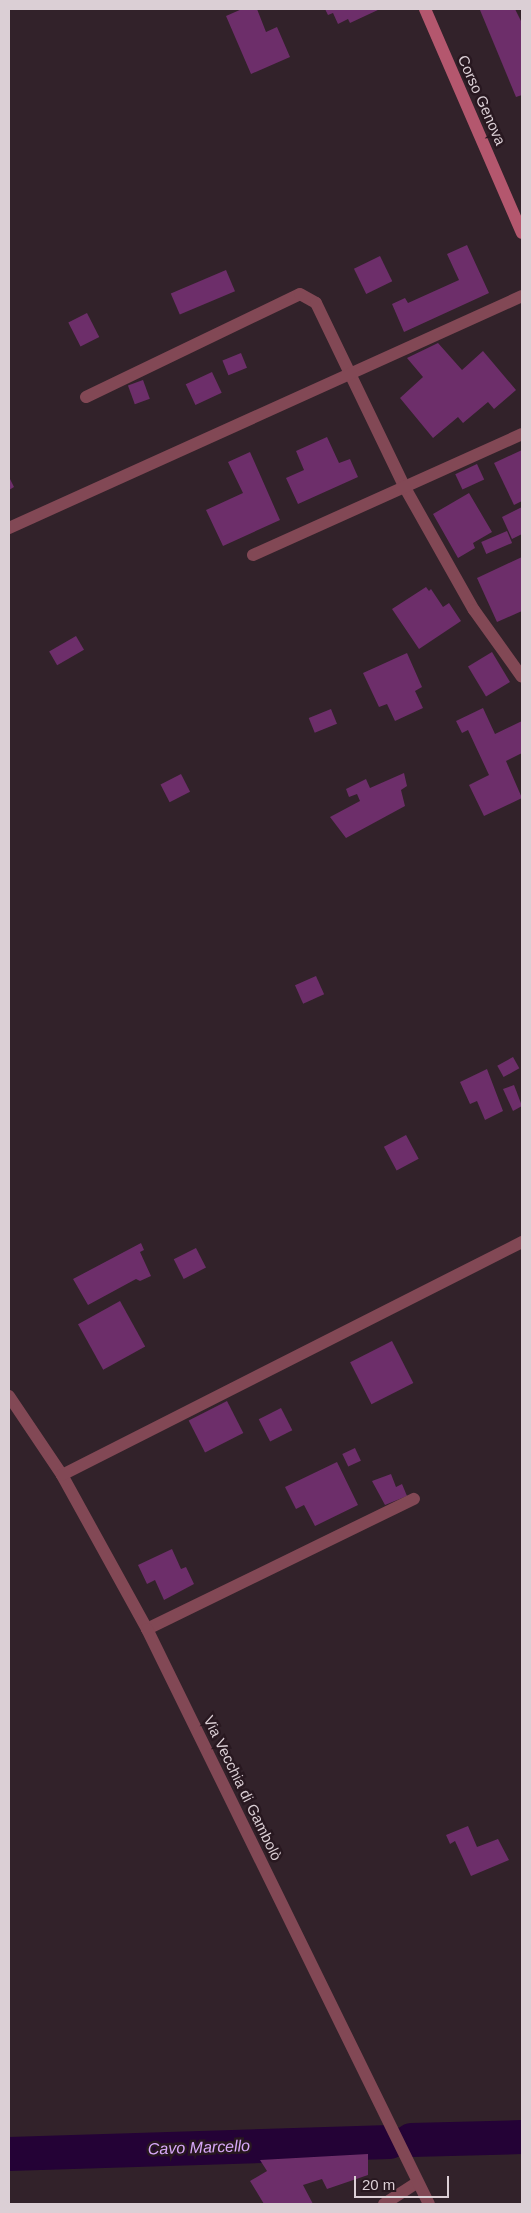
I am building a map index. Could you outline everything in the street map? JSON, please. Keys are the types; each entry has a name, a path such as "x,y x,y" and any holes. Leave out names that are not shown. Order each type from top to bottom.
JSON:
{"main road":[{"name":"Corso Genova","path":"425,9 522,232"}],"street":[{"path":"86,398 300,294 316,303 352,373 404,486 474,610 522,677"},
{"path":"9,528 522,296"},
{"path":"253,555 522,434"},
{"path":"62,1475 522,1242"},
{"name":"Via Vecchia di Gambolò","path":"9,1396 62,1475 147,1630 429,2204"},
{"path":"147,1630 414,1499"},
{"path":"384,2204 418,2182"}],"building":[{"path":"242,9 257,9 266,32 277,27 290,57 251,74 226,16"},
{"path":"325,9 380,9 350,23 348,19 338,24 333,13 328,15"},
{"path":"515,9 522,23 522,95 516,97 480,10"},
{"path":"467,245 489,293 404,332 392,304 405,298 408,303 459,280 447,254"},
{"path":"380,256 392,281 366,294 354,269"},
{"path":"226,270 235,291 180,315 171,293"},
{"path":"87,313 99,337 81,347 68,323"},
{"path":"438,343 462,370 483,351 516,390 494,409 488,402 463,423 458,417 433,438 400,398 423,377 407,358"},
{"path":"241,353 247,368 228,375 222,360"},
{"path":"212,372 222,393 195,405 186,384"},
{"path":"143,380 150,399 135,404 128,385"},
{"path":"327,437 339,463 350,459 358,477 298,504 286,478 304,470 296,451"},
{"path":"522,450 522,501 514,505 494,463"},
{"path":"250,452 280,520 223,546 206,510 243,493 228,462"},
{"path":"477,464 484,479 462,490 455,474"},
{"path":"9,477 14,487 9,490"},
{"path":"469,493 492,532 473,543 475,548 458,558 433,514"},
{"path":"522,507 522,534 512,539 502,517"},
{"path":"507,531 512,543 486,554 481,542"},
{"path":"522,557 522,611 497,622 477,578"},
{"path":"426,587 429,591 431,589 443,607 449,603 461,621 419,649 392,609"},
{"path":"76,636 84,650 57,665 49,652"},
{"path":"492,652 510,682 486,696 468,666"},
{"path":"407,653 422,687 415,691 423,708 395,721 387,704 379,707 363,673"},
{"path":"483,708 495,734 522,721 522,753 506,761 522,798 484,816 469,785 489,775 468,730 462,733 456,721"},
{"path":"331,709 337,724 315,733 309,718"},
{"path":"404,773 407,786 401,790 405,806 346,838 330,817 360,801 357,794 349,797 346,789 366,779 370,788"},
{"path":"181,774 190,792 170,802 161,784"},
{"path":"316,976 324,994 303,1004 295,985"},
{"path":"513,1057 519,1068 504,1077 497,1066"},
{"path":"487,1069 503,1111 485,1120 477,1101 470,1104 460,1082"},
{"path":"514,1085 522,1106 513,1111 503,1089"},
{"path":"406,1135 419,1159 397,1171 384,1147"},
{"path":"141,1243 144,1250 140,1252 151,1276 140,1281 136,1279 88,1305 73,1279"},
{"path":"196,1248 206,1268 184,1279 174,1259"},
{"path":"120,1301 145,1346 103,1370 78,1324"},
{"path":"392,1341 413,1383 371,1404 350,1362"},
{"path":"227,1401 243,1433 205,1453 189,1421"},
{"path":"281,1408 292,1430 270,1442 259,1419"},
{"path":"355,1448 361,1461 348,1467 342,1454"},
{"path":"337,1462 358,1505 315,1526 304,1505 296,1509 285,1487"},
{"path":"391,1474 396,1487 402,1484 407,1496 385,1505 372,1481"},
{"path":"172,1549 181,1569 186,1567 194,1584 164,1600 155,1580 147,1584 138,1565"},
{"path":"468,1826 477,1847 498,1839 509,1860 471,1876 455,1841 450,1844 446,1835"},
{"path":"368,2154 368,2175 327,2189 322,2179 303,2185 313,2204 264,2204 250,2181 267,2171 260,2160"}],"waterway":[{"name":"Cavo Marcello","path":"411,2140 522,2137"},
{"name":"Cavo Marcello","path":"9,2154 390,2142"}]}
